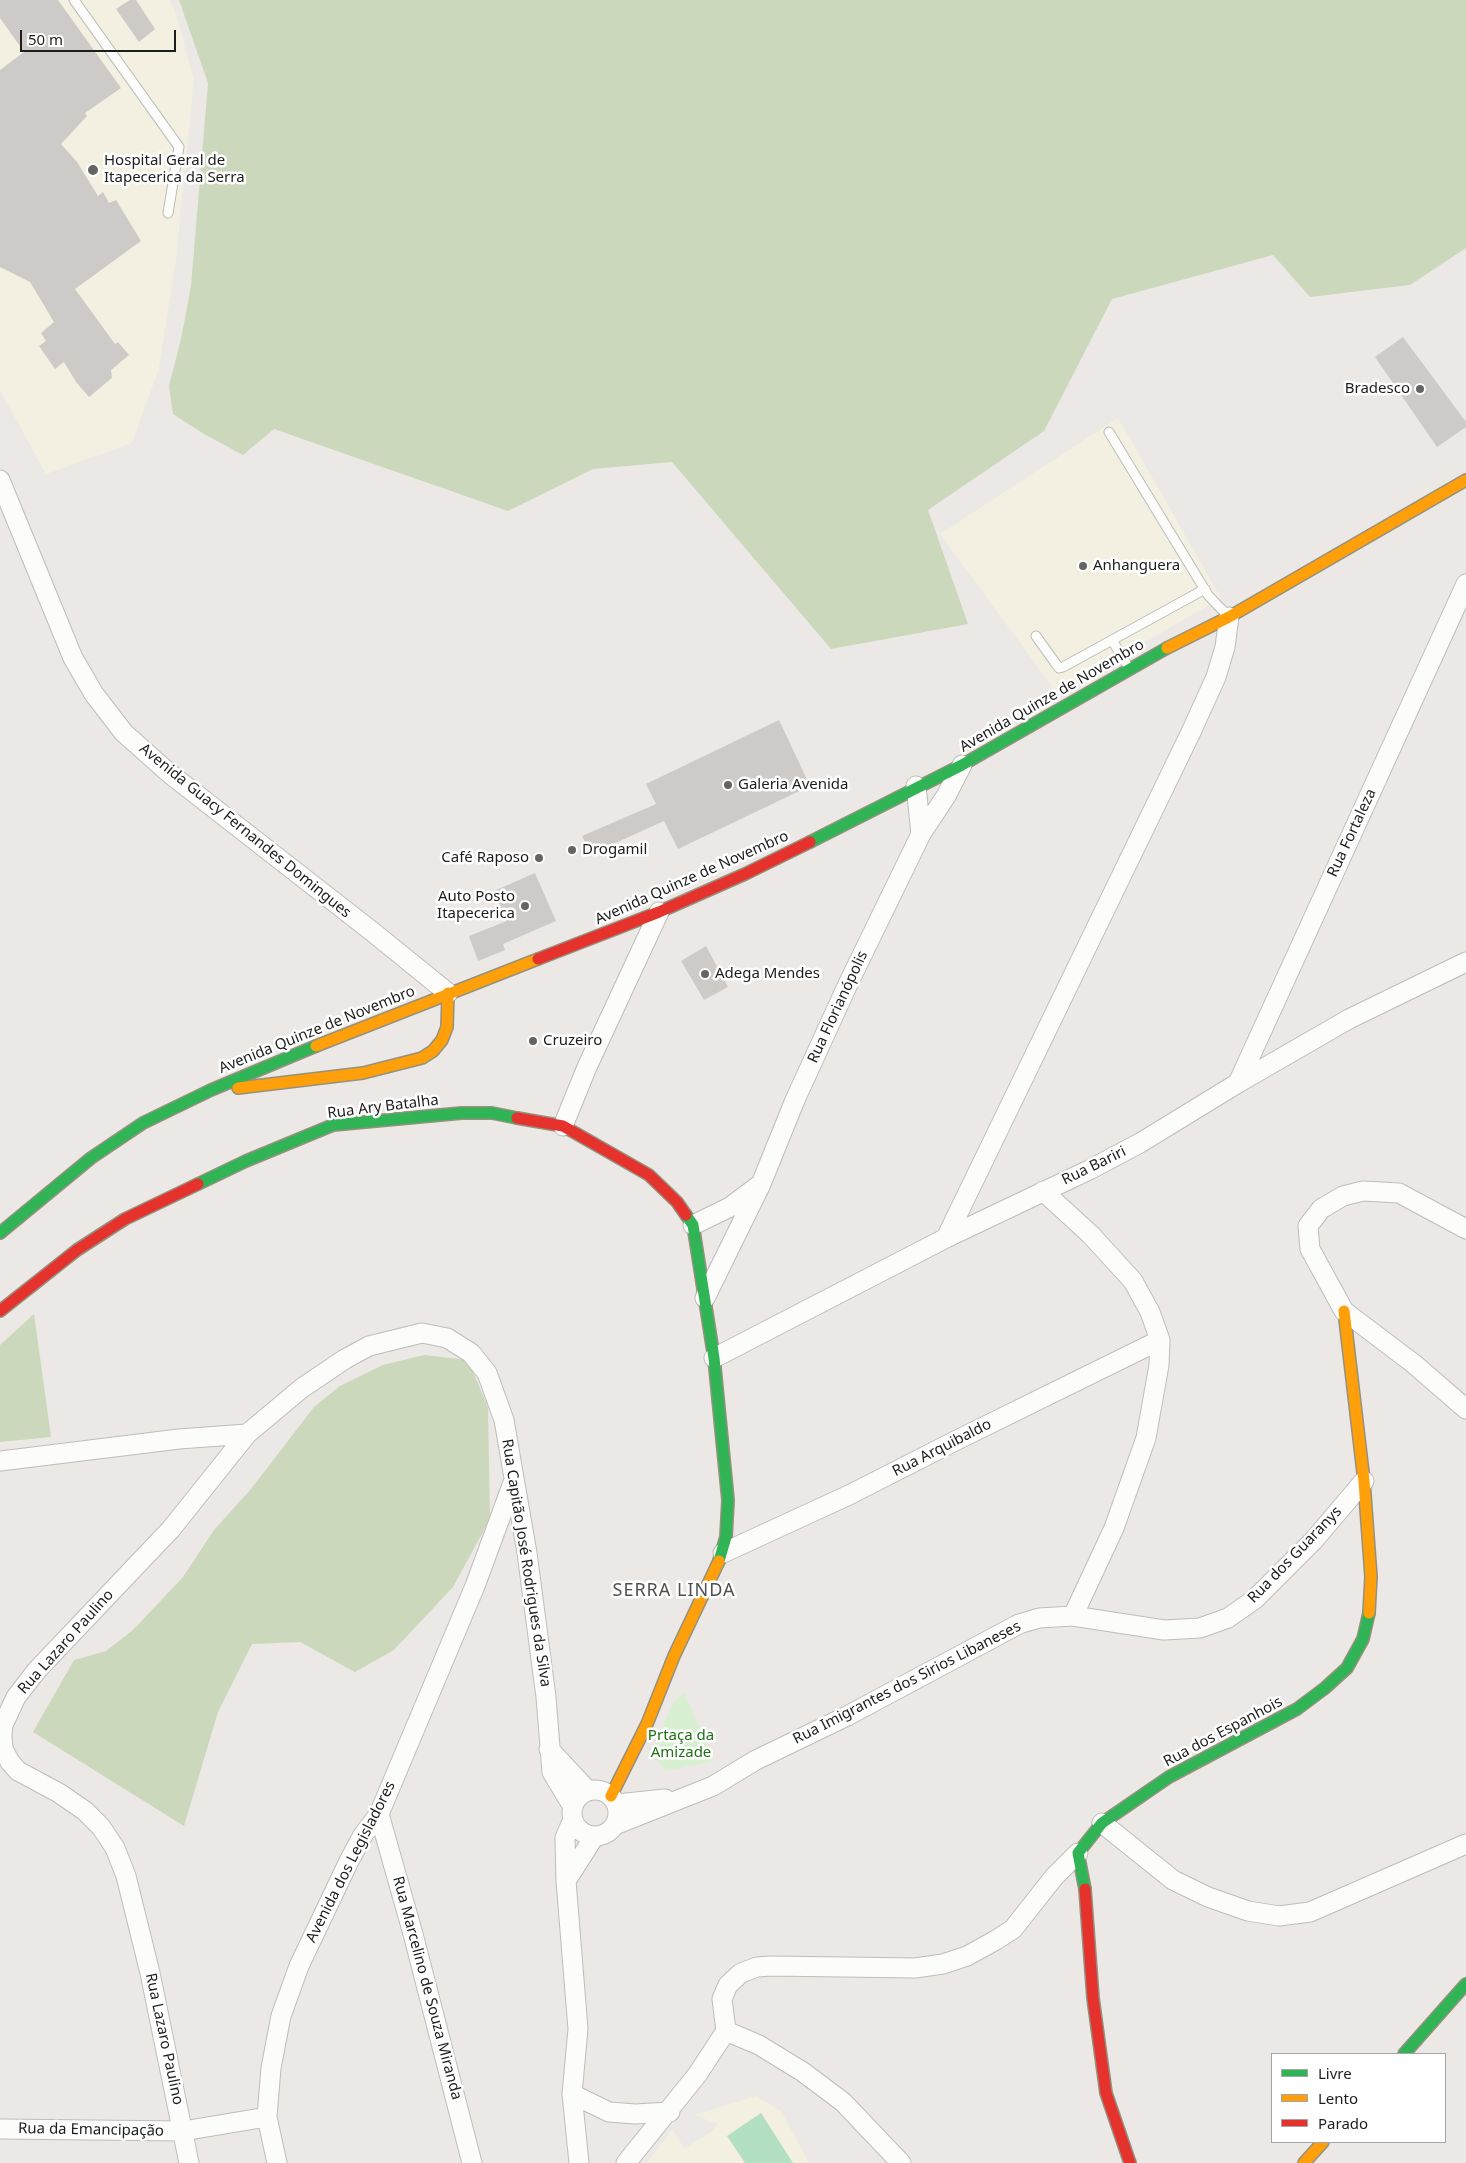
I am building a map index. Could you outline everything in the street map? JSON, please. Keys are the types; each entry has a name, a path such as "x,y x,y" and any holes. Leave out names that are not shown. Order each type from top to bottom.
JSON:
{"street":[{"name":"Avenida Guacy Fernandes Domingues","path":"0,480 73,658 94,694 124,733 169,773 448,993"},
{"name":"Avenida Quinze de Novembro","path":"0,1233 91,1158 135,1128 211,1090 448,993 659,912 746,874 916,786 962,765 1130,670 1229,617 1466,480"},
{"name":"Rua Fortaleza","path":"1238,1083 1466,584"},
{"path":"946,1238 1191,732 1216,677 1225,647 1229,617"},
{"name":"Rua Florianópolis","path":"705,1298 762,1184 795,1100 848,984 921,834 946,796 962,765"},
{"path":"916,786 921,834"},
{"path":"563,1126 587,1067 659,912"},
{"name":"Rua Bariri","path":"714,1358 946,1238 1089,1170 1140,1143 1238,1083 1349,1019 1466,962"},
{"path":"211,1090 363,1073 422,1058 442,1040 448,1020 448,993"},
{"name":"Rua Ary Batalha","path":"0,1311 77,1250 125,1219 246,1161 333,1125 462,1113 492,1113 563,1126 649,1175 678,1202 693,1225"},
{"path":"603,1795 642,1735 674,1656 722,1553 726,1537 728,1500 714,1358 693,1225 730,1206 762,1184"},
{"path":"1043,1191 1091,1235 1133,1282 1150,1312 1160,1340 1159,1365 1146,1438 1114,1528 1073,1616"},
{"path":"1466,1229 1399,1193 1363,1191 1343,1196 1321,1209 1308,1226 1310,1249 1344,1312 1414,1364 1466,1409"},
{"name":"Rua dos Espanhois","path":"1078,1853 1102,1823 1169,1777 1297,1709 1325,1688 1347,1668 1363,1639 1370,1610 1371,1577 1364,1481 1344,1312"},
{"name":"Rua Capitão José Rodrigues da Silva","path":"247,1434 302,1388 345,1359 369,1346 422,1333 447,1338 471,1353 488,1373 504,1420 527,1553 546,1697 552,1772 573,1813"},
{"name":"Rua Arquibaldo","path":"722,1553 850,1495 1160,1340"},
{"path":"0,1461 179,1439 247,1434"},
{"name":"Rua Lazaro Paulino","path":"189,2163 137,1917 116,1848 102,1827 85,1811 58,1793 18,1771 10,1762 3,1749 2,1735 3,1725 16,1697 37,1670 171,1529 247,1434"},
{"name":"Avenida dos Legisladores","path":"277,2163 267,2117 271,2068 281,2016 299,1966 349,1861 363,1835 379,1814 475,1586 514,1477"},
{"name":"Rua dos Guaranys","path":"1073,1616 1164,1630 1200,1628 1228,1618 1255,1599 1314,1540 1364,1481"},
{"name":"Rua Imigrantes dos Sirios Libaneses","path":"616,1825 713,1786 756,1760 847,1716 1019,1624 1039,1618 1073,1616"},
{"path":"549,1749 603,1795 619,1815 616,1825 606,1834 594,1837 581,1831 573,1813"},
{"path":"579,2163 572,2094 578,2029 566,1881 565,1838 578,1796 603,1795"},
{"name":"Rua Imigrantes dos Sirios Libaneses","path":"603,1795 689,1796"},
{"name":"Rua Marcelino de Souza Miranda","path":"379,1814 414,1934 472,2163"},
{"path":"1102,1823 1173,1880 1208,1897 1248,1911 1279,1916 1310,1912 1466,1844"},
{"path":"566,1881 594,1837"},
{"path":"626,2163 698,2076 726,2031 722,1999 728,1985 741,1973 757,1967 771,1966 915,1968 942,1964 967,1956 1013,1929 1054,1877 1078,1853"},
{"path":"1078,1853 1085,1891 1092,1989 1106,2093 1130,2163"},
{"path":"1405,2053 1466,1984"},
{"path":"726,2031 759,2045 803,2072 843,2102 901,2163"},
{"path":"572,2094 609,2112 635,2114 670,2112"},
{"path":"183,2130 267,2117"},
{"name":"Rua da Emancipação","path":"0,2129 183,2130"},
{"path":"1304,2163 1322,2143"}],"lane":[{"path":"74,0 178,147 168,213"},
{"path":"1109,432 1205,589 1229,617"},
{"path":"1036,636 1059,668 1064,667 1205,589"},
{"path":"1112,640 1130,670"}],"shaded area":[{"name":"Hospital Geral de Itapecerica da Serra","path":"0,0 169,0 175,10 194,81 176,259 159,368 132,443 46,474 0,390"},
{"name":"Anhanguera","path":"1118,418 1221,598 1057,693 940,534"},
{"path":"756,2096 781,2111 809,2163 647,2163 672,2130 685,2149 712,2131 718,2124 694,2115"}],"green space":[{"path":"179,0 1466,0 1466,248 1410,285 1310,297 1273,255 1112,299 1044,431 928,510 968,624 831,649 672,462 593,469 508,511 274,429 243,455 204,434 173,414 169,386 181,339 191,286 208,83"},
{"path":"34,1314 51,1437 0,1442 0,1345"},
{"path":"424,1355 468,1360 488,1407 490,1519 453,1587 394,1650 355,1672 300,1642 252,1644 218,1712 184,1826 33,1732 74,1660 106,1651 133,1630 183,1577 214,1530 251,1489 314,1407 340,1386 383,1365"},
{"name":"Prtaça da Amizade","path":"684,1692 714,1761 666,1771 655,1759 656,1746 671,1706"},
{"path":"761,2113 793,2163 745,2163 727,2136"}],"building":[{"path":"0,0 58,0 121,88 85,113 87,116 61,144 77,162 98,196 103,192 109,203 116,200 141,241 75,289 115,344 118,342 129,355 111,370 112,378 89,397 76,382 64,362 55,369 39,346 46,341 41,333 54,322 30,282 0,267 0,70 24,52 0,18"},
{"path":"130,0 136,0 155,29 139,42 116,9"},
{"name":"Bradesco","path":"1403,337 1466,422 1466,427 1437,447 1375,357"},
{"name":"Galeria Avenida","path":"779,720 810,786 678,849 664,821 591,854 582,836 656,804 646,784"},
{"name":"Auto Posto Itapecerica","path":"535,873 556,921 503,944 505,950 478,961 469,936 507,921 494,891"},
{"name":"Adega Mendes","path":"706,946 728,987 704,1000 681,961"}],"traffic: fast":[{"path":"810,842 962,765 1167,648"},
{"path":"0,1233 91,1158 143,1123 211,1090 316,1046"},
{"path":"198,1184 246,1161 333,1125 462,1113 492,1113 517,1118"},
{"path":"686,1215 693,1225 714,1358 728,1500 726,1537 719,1561"},
{"path":"1085,1889 1078,1853 1102,1823 1169,1777 1297,1709 1325,1688 1347,1668 1363,1639 1369,1613"},
{"path":"1405,2053 1466,1984"}],"traffic: slow":[{"path":"1167,648 1229,617 1466,480"},
{"path":"316,1046 538,959"},
{"path":"238,1088 363,1073 422,1058 433,1051 442,1040 447,1027 448,993"},
{"path":"1344,1311 1364,1481 1371,1577 1369,1613"},
{"path":"611,1796 647,1724 674,1656 719,1561"},
{"path":"1304,2163 1322,2143"}],"traffic: jam":[{"path":"538,959 659,912 745,874 810,842"},
{"path":"517,1118 563,1126 649,1175 677,1202 686,1215"},
{"path":"0,1311 77,1250 125,1219 198,1184"},
{"path":"1085,1889 1093,1998 1106,2093 1130,2163"}],"place":[{"name":"Hospital Geral de Itapecerica da Serra","path":"93,170"},
{"name":"Bradesco","path":"1420,389"},
{"name":"Anhanguera","path":"1083,566"},
{"name":"Galeria Avenida","path":"728,785"},
{"name":"Drogamil","path":"572,850"},
{"name":"Café Raposo","path":"539,858"},
{"name":"Auto Posto Itapecerica","path":"525,906"},
{"name":"Adega Mendes","path":"705,974"},
{"name":"Cruzeiro","path":"533,1041"}],"district":[{"name":"SERRA LINDA","path":"674,1591"}]}
